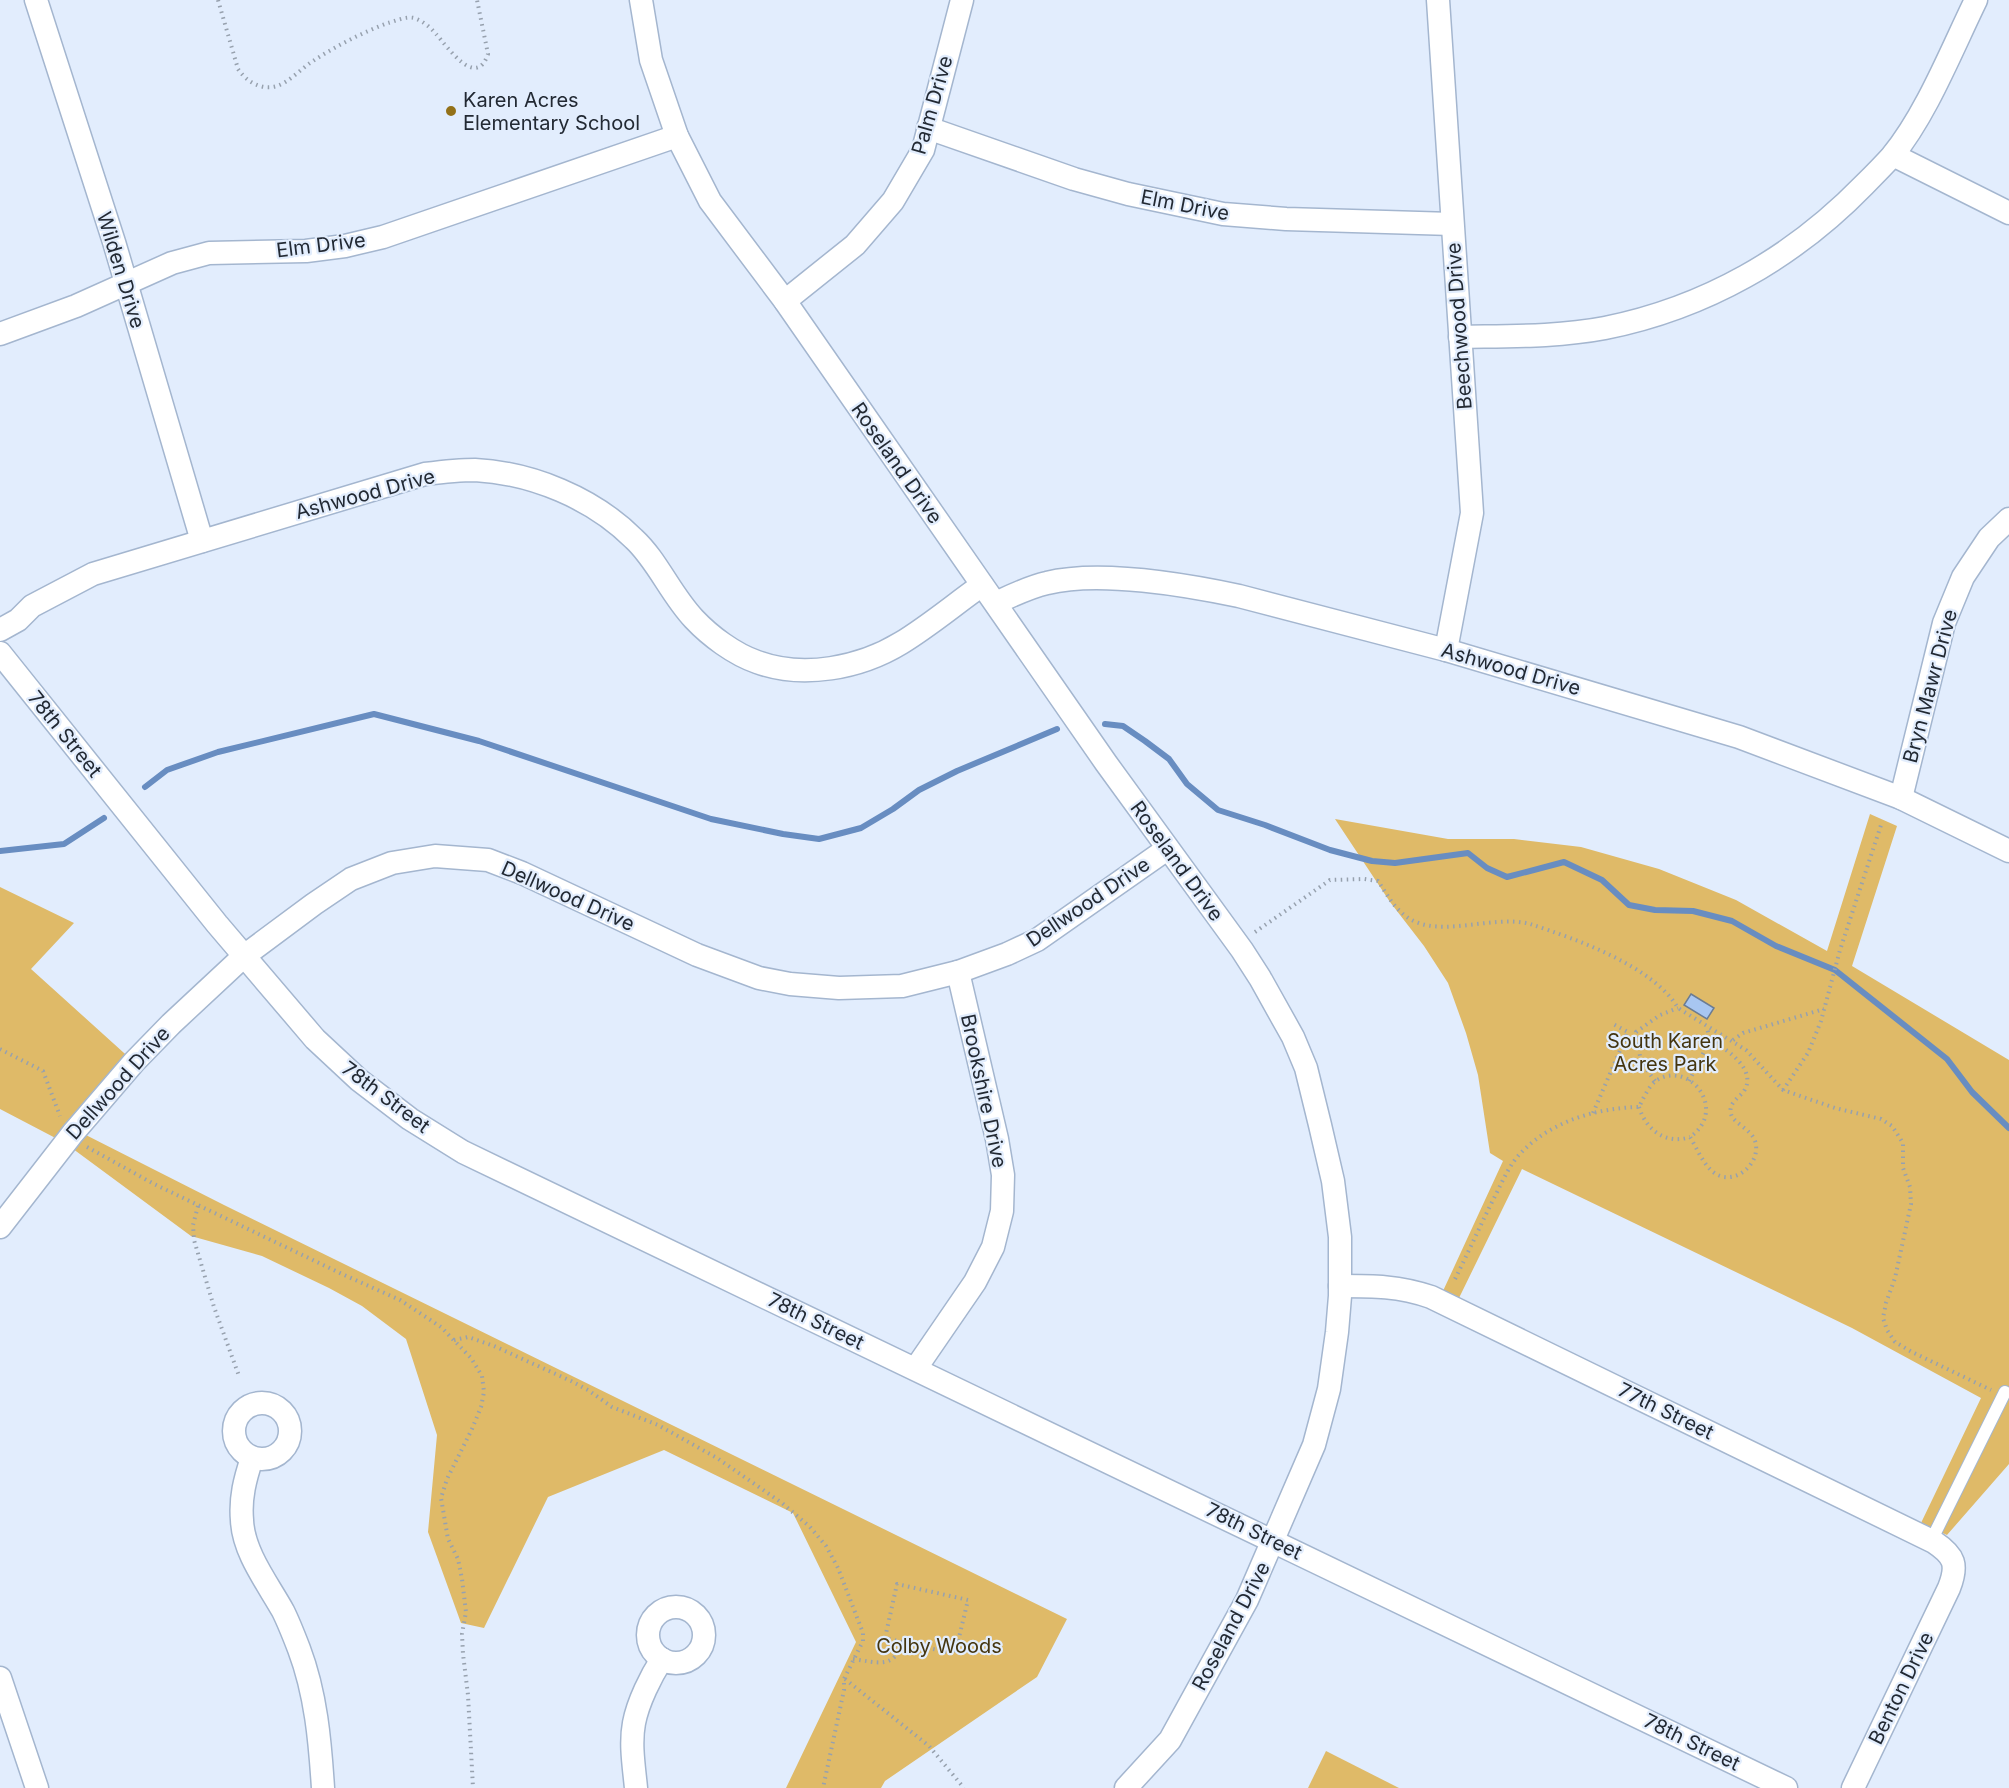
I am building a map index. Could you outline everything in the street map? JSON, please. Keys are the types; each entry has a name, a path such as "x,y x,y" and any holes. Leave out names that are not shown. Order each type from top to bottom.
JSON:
{"street":[{"name":"Wilden Drive","path":"36,0 126,284 202,541"},
{"name":"Roseland Drive","path":"640,0 651,60 677,136 710,201 785,301 1167,849 1260,978 1293,1037 1306,1068 1333,1181 1340,1237 1337,1332 1326,1400 1314,1445 1275,1540 1247,1600 1170,1740 1126,1788"},
{"name":"Palm Drive","path":"785,301 855,245 893,201 923,150 962,0"},
{"name":"Beechwood Drive","path":"1438,0 1472,513 1446,650"},
{"path":"1460,337 1527,336 1603,328 1656,316 1729,287 1772,262 1812,233 1893,156 1933,90 1976,0"},
{"name":"Elm Drive","path":"928,128 1074,179 1128,194 1223,214 1286,219 1452,224"},
{"name":"Elm Drive","path":"0,334 76,306 172,263 208,253 306,251 345,246 383,237 677,136"},
{"path":"1893,156 2009,213"},
{"name":"Ashwood Drive","path":"0,630 18,620 32,606 93,574 425,474 474,470 523,477 569,494 598,510 635,539 657,568 667,586 694,619 726,646 756,662 773,667 810,670 846,666 883,653 919,631 982,585"},
{"name":"Bryn Mawr Drive","path":"1901,798 1944,623 1963,576 1989,538 2009,519"},
{"name":"Ashwood Drive","path":"996,603 1022,590 1049,582 1093,578 1182,586 1239,596 1446,650 1739,737 1901,798 2009,851"},
{"name":"78th Street","path":"0,653 244,956 315,1039 359,1080 410,1119 463,1152 1275,1540 1786,1788"},
{"name":"Dellwood Drive","path":"0,1227 73,1133 171,1024 244,956 351,879 392,863 435,856 488,860 522,873 698,956 759,978 790,984 860,987 902,986 958,972 1007,954 1037,940 1167,849"},
{"name":"Brookshire Drive","path":"916,1368 975,1282 993,1247 1002,1211 1003,1175 999,1148 958,972"},
{"name":"77th Street","path":"1340,1286 1406,1288 1431,1297 1931,1541 1947,1551 1953,1561 1955,1574 1949,1588"},
{"path":"252,1458 243,1486 242,1522 252,1557 284,1613 300,1650 311,1688 318,1728 323,1788"},
{"name":"Benton Drive","path":"1853,1788 1949,1588"},
{"path":"636,1788 633,1759 634,1722 651,1676 662,1659"},
{"path":"0,1678 37,1788"}],"lane":[{"path":"1931,1541 2005,1392"}],"path":[{"path":"218,0 238,69 244,79 267,87 286,81 304,67 341,45 386,24 412,17 423,22 435,32 462,64 472,68 479,67 488,54 477,0"},
{"path":"1783,1090 1808,1053 1826,1004 1840,950 1882,822"},
{"path":"1251,934 1330,880 1364,879 1378,881 1401,912 1420,923 1436,927 1516,920 1552,931 1612,956 1653,980 1673,999 1678,1008 1707,1028 1733,1040 1758,1061 1783,1090 1835,1108 1881,1119 1892,1126 1903,1143 1903,1168 1910,1187 1911,1204 1895,1278 1883,1318 1887,1330 1894,1342 1912,1352 1993,1391 2005,1392"},
{"path":"1613,1024 1629,1032 1636,1032 1660,1015 1678,1008"},
{"path":"1733,1040 1750,1030 1824,1009"},
{"path":"1689,1081 1710,1040 1707,1028"},
{"path":"1592,1114 1629,1032"},
{"path":"1636,1032 1641,1062 1655,1080"},
{"path":"1690,1137 1709,1168 1724,1178 1737,1177 1745,1171 1755,1150 1755,1141 1749,1132 1731,1115 1731,1105 1745,1089 1746,1079 1743,1068 1737,1057 1710,1040"},
{"path":"0,1049 43,1071 59,1108 60,1116 87,1147 198,1206 400,1300 441,1327 477,1367 482,1376 484,1392 481,1407 447,1479 441,1498 448,1539 458,1559 466,1612 462,1634 473,1788"},
{"path":"1667,1076 1685,1078 1698,1087 1705,1098 1705,1119 1700,1129 1690,1137 1681,1140 1671,1139 1656,1134 1646,1124 1639,1107 1655,1080 1667,1076"},
{"path":"1455,1279 1506,1175 1518,1157 1532,1143 1570,1120 1608,1109 1639,1107"},
{"path":"198,1206 193,1225 194,1240 214,1307 239,1376"},
{"path":"454,1340 468,1337 495,1346 571,1381 612,1407 658,1425 717,1458 782,1503 820,1539 838,1568 863,1633 863,1641 844,1679 844,1690 823,1788"},
{"path":"897,1584 968,1600 955,1654 902,1642 885,1638 897,1584"},
{"path":"853,1659 887,1662 894,1658 902,1642"},
{"path":"844,1679 929,1746 964,1788"}],"green space":[{"name":"South Karen Acres Park","path":"1870,814 1897,826 1852,966 2009,1060 2009,1464 1947,1535 1921,1523 1981,1398 1852,1328 1522,1169 1459,1298 1443,1291 1503,1161 1490,1153 1478,1075 1448,983 1424,946 1390,902 1335,819 1448,839 1514,839 1581,847 1659,869 1736,900 1827,951"},
{"name":"Colby Woods","path":"0,887 74,923 31,969 134,1062 76,1130 1067,1619 1037,1677 885,1781 881,1788 786,1788 856,1642 793,1513 664,1450 548,1497 484,1628 461,1623 428,1532 437,1435 406,1339 362,1306 329,1288 262,1256 191,1236 65,1143 0,1109"},
{"path":"1326,1751 1399,1788 1308,1788"}],"building":[{"path":"1691,994 1714,1008 1707,1019 1684,1005"}],"waterway":[{"path":"145,787 167,770 218,752 374,714 479,741 711,819 819,839 861,828 919,790 957,771 1057,729"},
{"path":"1105,724 1123,726 1169,759 1187,784 1218,810 1330,850 1372,861 1395,863 1468,853 1487,868 1507,877 1564,862 1602,880 1629,905 1655,910 1693,911 1732,921 1776,946 1835,970 1947,1059 1972,1092 2009,1128"},
{"path":"0,851 64,844 104,818"}],"place":[{"name":"Karen Acres Elementary School","path":"451,111"}]}
